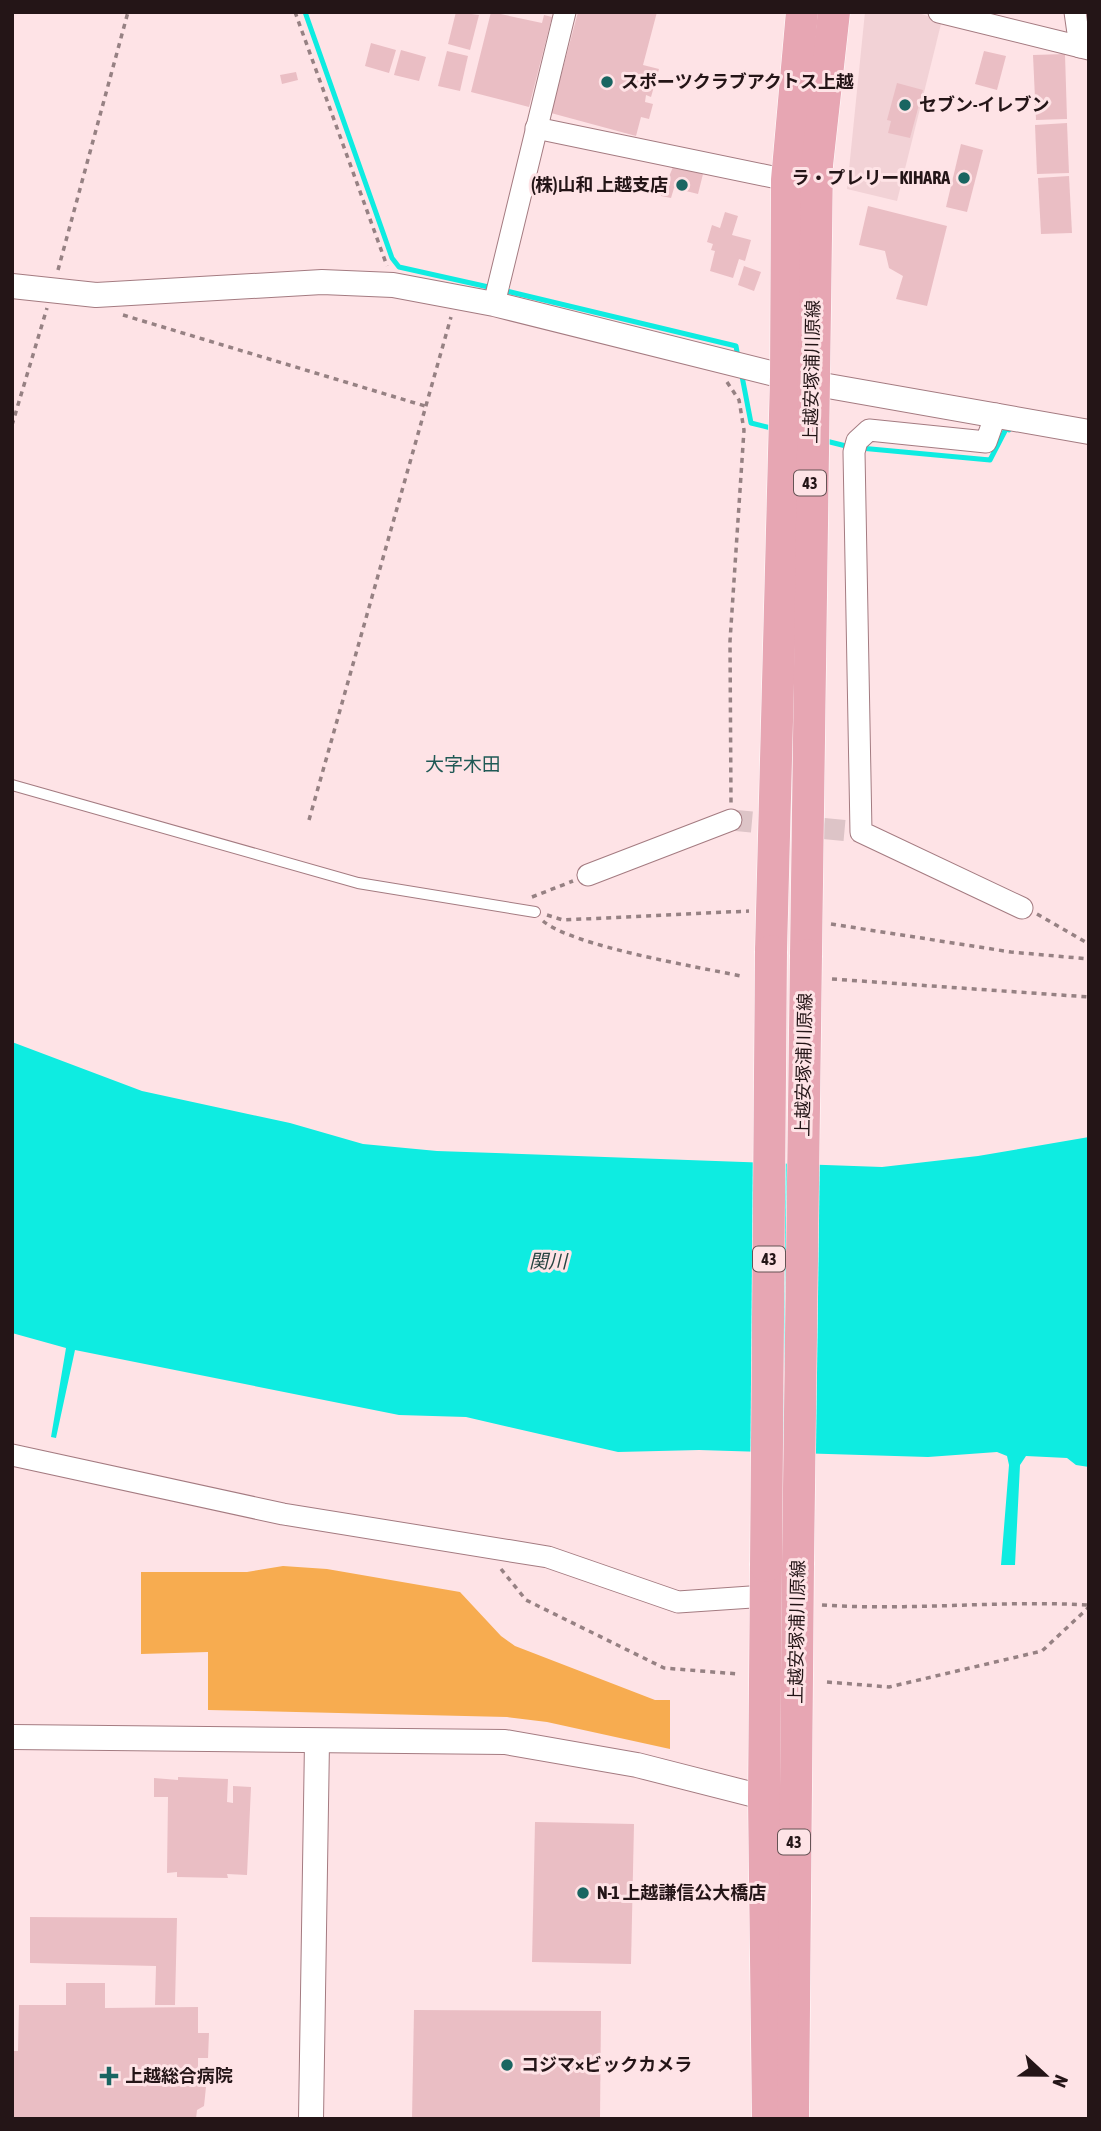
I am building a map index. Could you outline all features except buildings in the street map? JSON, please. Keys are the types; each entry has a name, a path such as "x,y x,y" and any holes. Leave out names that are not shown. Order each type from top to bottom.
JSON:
{"main road":[{"name":"上越安塚浦川原線","path":"768,2119 779,1801 798,1565 806,920 799,380 787,180 802,12"},
{"name":"上越安塚浦川原線","path":"793,2119 766,1581 771,951 799,380 817,164 834,12"}],"street":[{"path":"494,304 565,12"},
{"path":"939,12 1084,48 1075,12"},
{"path":"536,128 787,180"},
{"path":"12,286 51,293 96,295 321,282 393,285 494,304 799,380 1089,432"},
{"path":"996,414 986,442 869,430 857,441 854,452 861,832 1023,908"},
{"path":"588,875 731,820"},
{"path":"12,1455 283,1514 548,1557 678,1602 766,1581"},
{"path":"12,1737 505,1742 637,1765 779,1801"},
{"path":"311,2119 317,1742"}],"lane":[{"path":"12,785 358,883 541,914"}],"path":[{"path":"12,425 128,12"},
{"path":"295,12 393,285"},
{"path":"309,820 457,296"},
{"path":"118,313 425,406"},
{"path":"721,378 739,400 744,430 730,641 731,820"},
{"path":"521,909 526,900 588,875"},
{"path":"1023,908 1089,944"},
{"path":"741,975 662,960 573,936 542,922 541,914 563,920 772,910"},
{"path":"806,920 1011,952 1089,959"},
{"path":"832,979 1089,997"},
{"path":"481,1546 526,1600 664,1668 738,1674"},
{"path":"797,1603 878,1609 1024,1602 1089,1606"},
{"path":"827,1682 889,1687 1042,1651 1089,1606"}],"shaded area":[{"path":"865,12 914,12 942,20 897,201 847,189"},
{"path":"283,1566 327,1569 460,1592 501,1636 515,1646 655,1700 670,1700 670,1749 547,1722 507,1717 208,1710 208,1652 141,1654 141,1572 247,1572"}],"water":[{"name":"関川","path":"12,1042 142,1091 290,1123 363,1144 437,1151 882,1167 978,1156 1089,1137 1089,1467 1076,1465 1067,1458 1026,1456 1020,1465 1015,1565 1001,1565 1009,1465 1007,1456 997,1452 928,1457 699,1450 618,1452 466,1417 399,1415 75,1350 56,1438 51,1437 66,1348 12,1333"}],"waterway":[{"path":"305,12 392,258 399,267 493,288"},
{"path":"502,290 736,346 738,358"},
{"path":"741,371 751,423 775,429"},
{"path":"860,448 990,460 1006,429 1009,430"},
{"path":"822,440 850,447"}],"tunnel":[{"path":"731,820 861,832"}],"place":[{"name":"スポーツクラブアクトス上越","path":"607,82"},
{"name":"セブン-イレブン","path":"905,105"},
{"name":"ラ・プレリーKIHARA","path":"964,178"},
{"name":"(株)山和 上越支店","path":"682,185"},
{"name":"N-1 上越謙信公大橋店","path":"583,1893"},
{"name":"コジマ×ビックカメラ","path":"507,2065"},
{"name":"上越総合病院","path":"109,2076"}],"district":[{"name":"大字木田","path":"463,764"}]}
